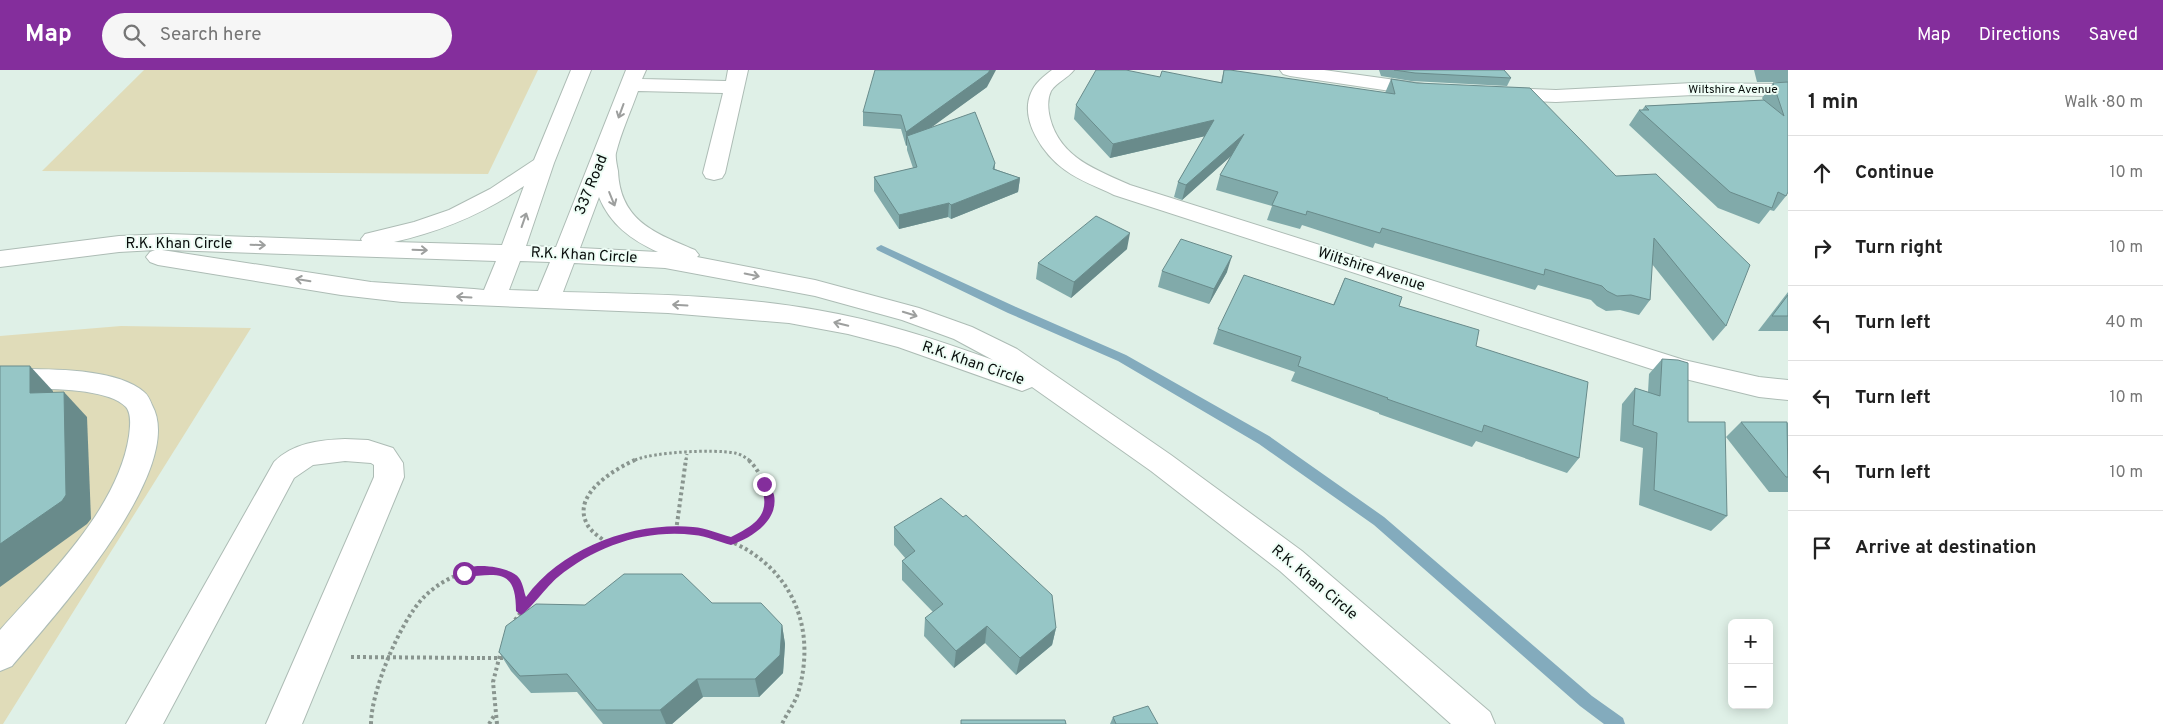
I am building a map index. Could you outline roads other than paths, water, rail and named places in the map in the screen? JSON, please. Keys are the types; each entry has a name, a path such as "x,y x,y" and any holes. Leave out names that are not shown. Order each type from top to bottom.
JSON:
{"street":[{"path":"493,298 512,253 543,162 582,70"},
{"name":"Wiltshire Avenue","path":"1064,70 1051,80 1040,94 1039,109 1042,125 1053,146 1073,166 1122,190 1682,369 1759,387 1788,390"},
{"path":"1290,70 1367,83 1447,91"},
{"path":"633,78 736,79 714,173"},
{"name":"337 Road","path":"547,300 606,152 633,78"},
{"name":"Wiltshire Avenue","path":"1483,93 1556,96 1693,89 1788,90"},
{"path":"606,152 609,192 617,211 629,225 643,236 714,268"},
{"path":"322,247 361,242 435,224 468,211 506,190 543,162"},
{"name":"R.K. Khan Circle","path":"0,259 70,252 119,244 168,242 665,260 815,288 910,314 963,333 1008,356 1161,463 1291,561 1478,724"},
{"name":"R.K. Khan Circle","path":"70,252 156,257 403,294 736,309 791,314 829,321 970,360 1070,400"},
{"path":"0,379 72,381 108,386 124,392 137,401 146,421 143,444 127,487 104,529 0,655"},
{"path":"144,724 284,470 293,461 307,454 347,451 373,452 383,456 390,466 389,477 284,724"}],"waterway":[{"path":"881,248 1012,310 1122,358 1264,440 1379,521 1586,701 1617,724"}]}
